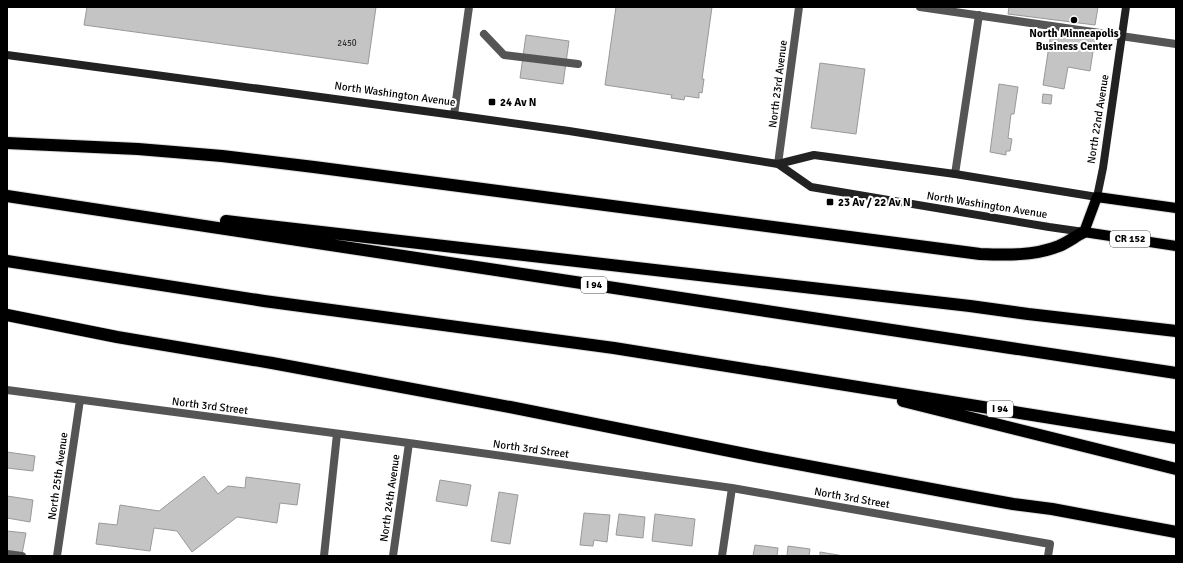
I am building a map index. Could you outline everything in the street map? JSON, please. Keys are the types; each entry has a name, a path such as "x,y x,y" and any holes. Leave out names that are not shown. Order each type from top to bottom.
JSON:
{"highway":[{"path":"7,143 138,149 222,156 980,254 1023,254 1043,250 1059,246 1084,232"},
{"path":"10,197 970,306 1176,331"},
{"name":"I 94","path":"10,197 1176,373"},
{"name":"I 94","path":"7,260 264,301 614,348 1176,438"},
{"path":"7,315 117,337 272,363 510,407 760,457 943,491 1176,532"},
{"path":"824,382 1176,469"}],"main road":[{"name":"North Washington Avenue","path":"1097,197 1176,208"},
{"name":"North 22nd Avenue","path":"1084,232 1097,197"},
{"name":"North Washington Avenue","path":"1084,232 1176,246"}],"street":[{"path":"454,115 469,7"},
{"name":"North 23rd Avenue","path":"778,164 799,7"},
{"path":"920,7 1176,44"},
{"name":"North 22nd Avenue","path":"1097,197 1103,168 1126,7"},
{"path":"955,174 978,15"},
{"path":"484,34 504,55 578,64"},
{"name":"North Washington Avenue","path":"7,55 569,131 778,164 814,155 955,174 1097,197"},
{"name":"North Washington Avenue","path":"778,164 811,187 1084,232"},
{"name":"North 3rd Street","path":"7,390 409,443 732,488 1050,544 1048,556"},
{"name":"North 25th Avenue","path":"57,556 80,400"},
{"path":"324,556 337,434"},
{"name":"North 24th Avenue","path":"393,556 409,443"},
{"path":"722,556 732,488"},
{"path":"7,554 22,556"}],"building":[{"path":"87,7 376,7 368,64 84,25"},
{"path":"616,7 712,7 702,79 704,79 702,93 699,92 699,98 685,96 684,100 671,98 672,95 605,85"},
{"name":"North Minneapolis Business Center","path":"1009,7 1098,7 1095,25 1008,14"},
{"path":"1051,33 1095,39 1090,71 1068,67 1064,89 1043,85"},
{"path":"526,35 569,41 563,84 520,78"},
{"path":"820,63 865,69 856,134 811,128"},
{"path":"999,84 1018,87 1014,114 1011,114 1008,138 1012,139 1010,151 1006,151 1006,155 990,152"},
{"path":"1043,94 1052,95 1051,104 1042,103"},
{"path":"7,452 35,456 33,471 7,468"},
{"path":"204,476 218,494 228,486 245,488 246,477 300,484 297,505 280,503 277,523 237,517 192,552 177,531 154,528 150,551 96,544 99,523 117,525 120,505 159,511"},
{"path":"440,480 471,485 467,506 436,501"},
{"path":"499,492 518,495 510,544 491,541"},
{"path":"7,496 33,500 30,522 7,518"},
{"path":"584,513 610,515 607,542 594,540 593,546 580,545"},
{"path":"619,514 645,517 643,538 616,535"},
{"path":"655,514 695,519 692,546 652,541"},
{"path":"7,531 26,533 22,554 7,552"},
{"path":"755,545 778,548 777,556 753,556"},
{"path":"788,546 810,549 809,556 787,556"},
{"path":"820,552 844,556 820,556"}],"place":[{"name":"North Minneapolis Business Center","path":"1074,20"},
{"name":"24 Av N","path":"492,102"},
{"name":"23 Av / 22 Av N","path":"830,202"}]}
